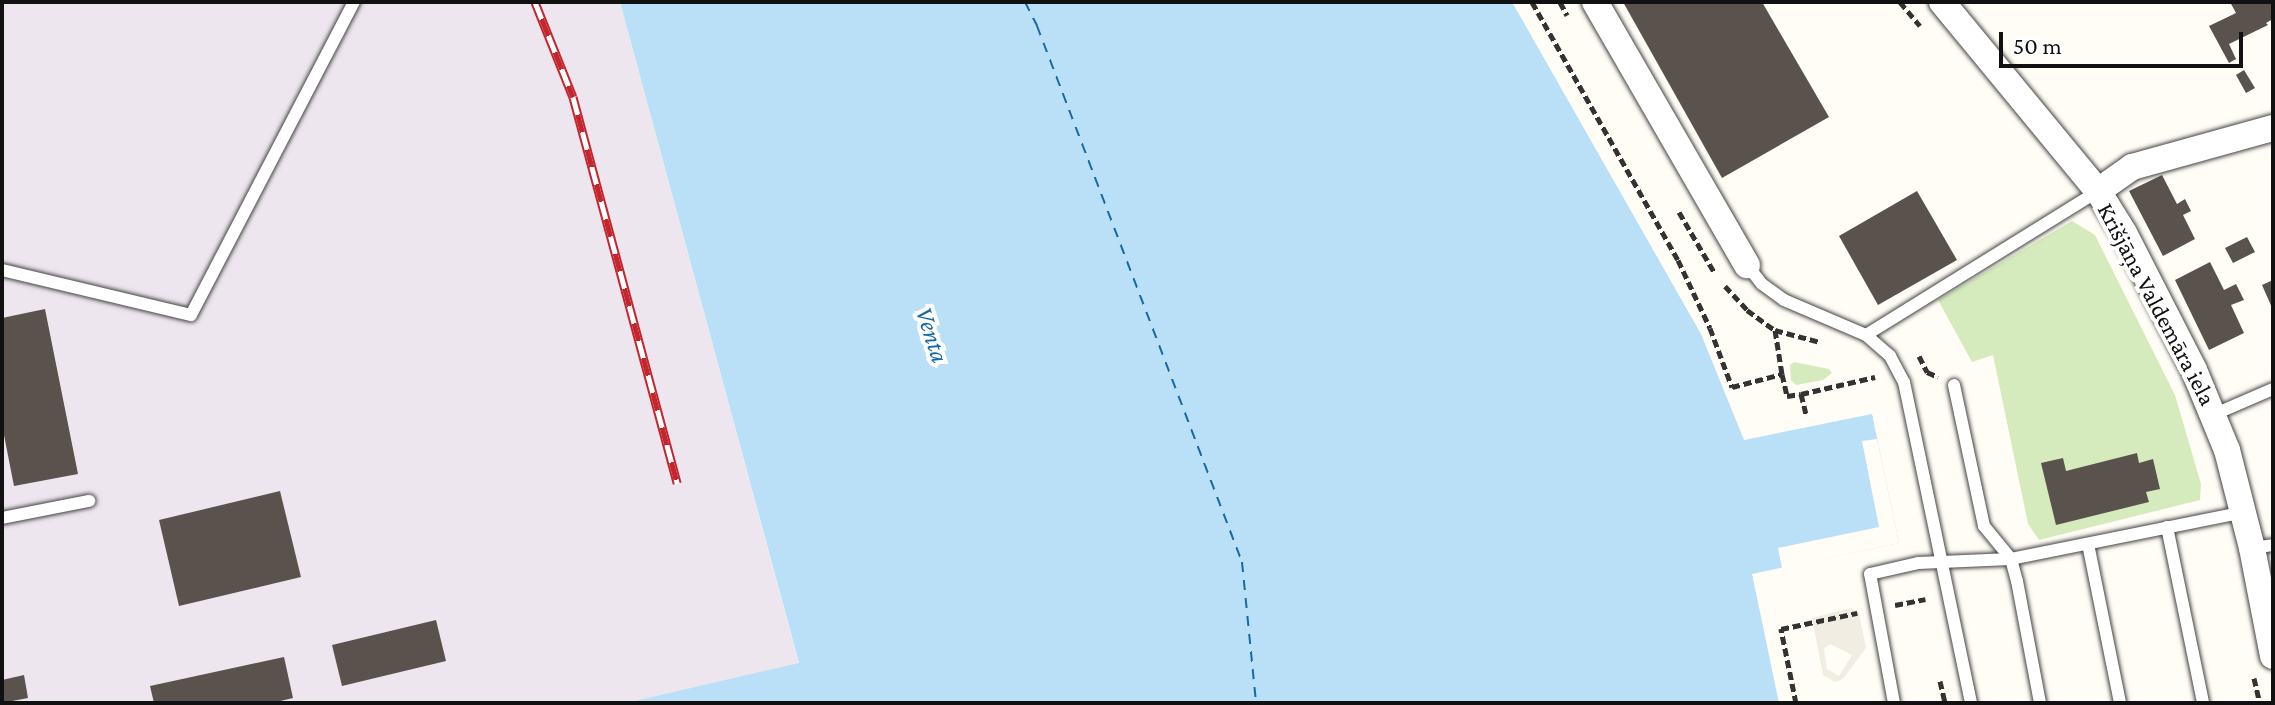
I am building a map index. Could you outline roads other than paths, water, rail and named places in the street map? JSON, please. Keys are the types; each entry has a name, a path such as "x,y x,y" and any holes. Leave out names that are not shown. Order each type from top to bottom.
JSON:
{"street":[{"path":"1595,2 1747,265"},
{"name":"Krišjāņa Valdemāra iela","path":"1942,2 2098,191 2124,233 2215,414 2244,512 2263,546 2263,664"},
{"path":"2098,191 2132,167 2273,128"}],"lane":[{"path":"2,270 191,315 354,2"},
{"path":"1866,335 2098,191"},
{"path":"1747,265 1762,284 1784,300 1866,335 1890,356 1904,382 1971,703"},
{"path":"1954,385 1984,526 2011,559 2040,703"},
{"path":"2215,414 2273,389"},
{"path":"2,518 89,501"},
{"path":"1894,703 1870,574 1918,563 2011,559 2244,512"},
{"path":"2167,527 2203,703"},
{"path":"2088,544 2120,703"}],"water":[{"name":"Venta","path":"620,2 1512,2 1701,334 1744,440 1872,414 1899,543 1752,574 1779,703 626,703 799,663"}],"railway":[{"path":"535,2 573,97 677,483"}]}
